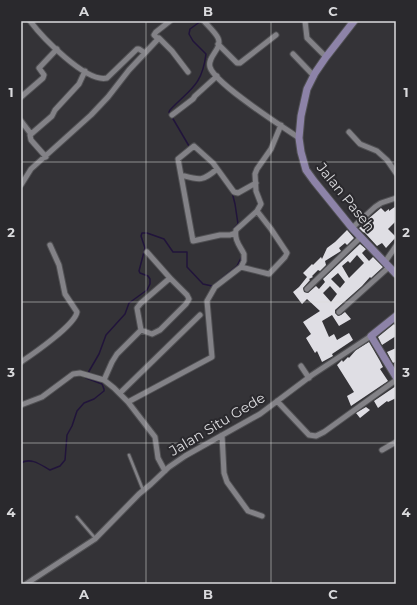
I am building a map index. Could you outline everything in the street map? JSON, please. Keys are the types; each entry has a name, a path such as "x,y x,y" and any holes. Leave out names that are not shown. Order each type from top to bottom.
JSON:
{"street":[{"path":"30,21 39,32 74,66 84,72 98,77 107,78 137,49 145,53"},
{"path":"170,21 154,35 158,39 161,39 188,72"},
{"path":"305,21 307,38 326,57"},
{"name":"Jalan Paseh","path":"354,21 326,57 314,76 304,98 299,138 301,152 306,170 352,228 396,274"},
{"path":"205,22 218,38 218,44 209,64 211,69 232,91 299,138"},
{"path":"218,44 237,63 240,63 276,35"},
{"path":"21,185 31,169 58,146 104,102 129,70 158,39"},
{"path":"21,97 43,78 44,75 38,68 57,49"},
{"path":"293,54 314,76"},
{"path":"31,134 52,116 55,110 79,84 84,72"},
{"path":"172,115 193,99 217,76"},
{"path":"21,122 31,134 31,140 46,157"},
{"path":"128,402 212,356 207,301 215,287 241,267 244,261 244,254 234,234 237,227 257,211 260,204 256,183 257,169 271,149 281,125"},
{"path":"349,132 360,144 376,151 387,160 396,173"},
{"path":"234,234 220,235 193,241 178,159 194,146 206,156 235,193 238,193 256,183"},
{"path":"181,175 196,179 204,179 216,170"},
{"path":"352,228 375,207 381,203 396,198"},
{"path":"241,267 268,274 285,257 286,253 271,229 257,211"},
{"path":"307,289 361,237"},
{"path":"21,362 50,341 68,325 77,312 65,294 59,265 50,245"},
{"path":"339,312 387,264 396,246"},
{"path":"141,330 152,334 160,330 186,304 189,299 147,252"},
{"path":"141,330 138,308 141,302 170,278"},
{"path":"120,393 200,315"},
{"path":"277,401 309,435 314,436 324,432 396,379 371,336 396,316"},
{"path":"104,380 117,354 141,330"},
{"name":"Jalan Situ Gede","path":"26,584 95,539 169,466 260,414 309,378 371,336"},
{"path":"301,366 309,378"},
{"path":"21,405 42,397 73,374 80,373 104,380 120,393 128,402 154,437 158,458 165,471"},
{"path":"222,435 224,472 227,482 248,511 262,516"},
{"path":"382,450 396,442"}],"lane":[{"path":"129,455 143,490"},
{"path":"77,517 95,539"}],"building":[{"path":"396,206 396,221 388,229 396,237 386,248 382,243 377,246 359,228 381,208 385,212"},
{"path":"347,230 354,238 347,245 345,243 339,248 341,251 325,261 326,265 320,271 318,270 312,276 313,277 309,279 310,280 303,288 304,292 308,293 316,286 319,289 325,282 323,279 360,244 366,249 362,253 369,261 373,257 383,267 371,278 370,277 335,310 335,313 338,316 345,312 351,319 339,326 332,315 322,321 329,337 334,334 337,340 349,333 353,340 332,354 333,356 322,362 317,351 315,353 306,338 311,334 303,322 320,311 307,299 302,304 293,292 307,277 303,273 321,257 322,259 327,248","holes":["357,255 364,263 349,278 342,266 348,261 350,263","338,273 345,282 340,288 331,279","330,286 337,294 331,302 323,293"]},
{"path":"394,324 396,327 396,336 382,345 378,337"},
{"path":"369,342 383,367 380,369 388,381 351,406 347,396 354,392 337,365 342,360 343,362 348,357 349,358 356,350"},
{"path":"396,348 396,361 393,363 387,352"},
{"path":"396,386 396,398 388,402 387,401 378,408 374,401"},
{"path":"366,407 370,410 360,418 356,413"}],"waterway":[{"path":"196,150 189,146 169,112 194,86 202,73 206,54 193,41 189,34 190,29 201,21"},
{"path":"209,162 214,168"},
{"path":"232,192 238,224 234,228"},
{"path":"88,373 99,354 106,335 125,314 129,303 147,290 150,284 150,279 148,276 140,273 139,271 145,248 141,236 142,233 147,233 164,239 173,252 187,252 187,267 203,284 212,286 237,266 242,256"},
{"path":"21,463 25,461 32,461 50,470 60,466 65,460 67,435 77,411 84,403 94,399 104,391 102,384 86,377"}]}
